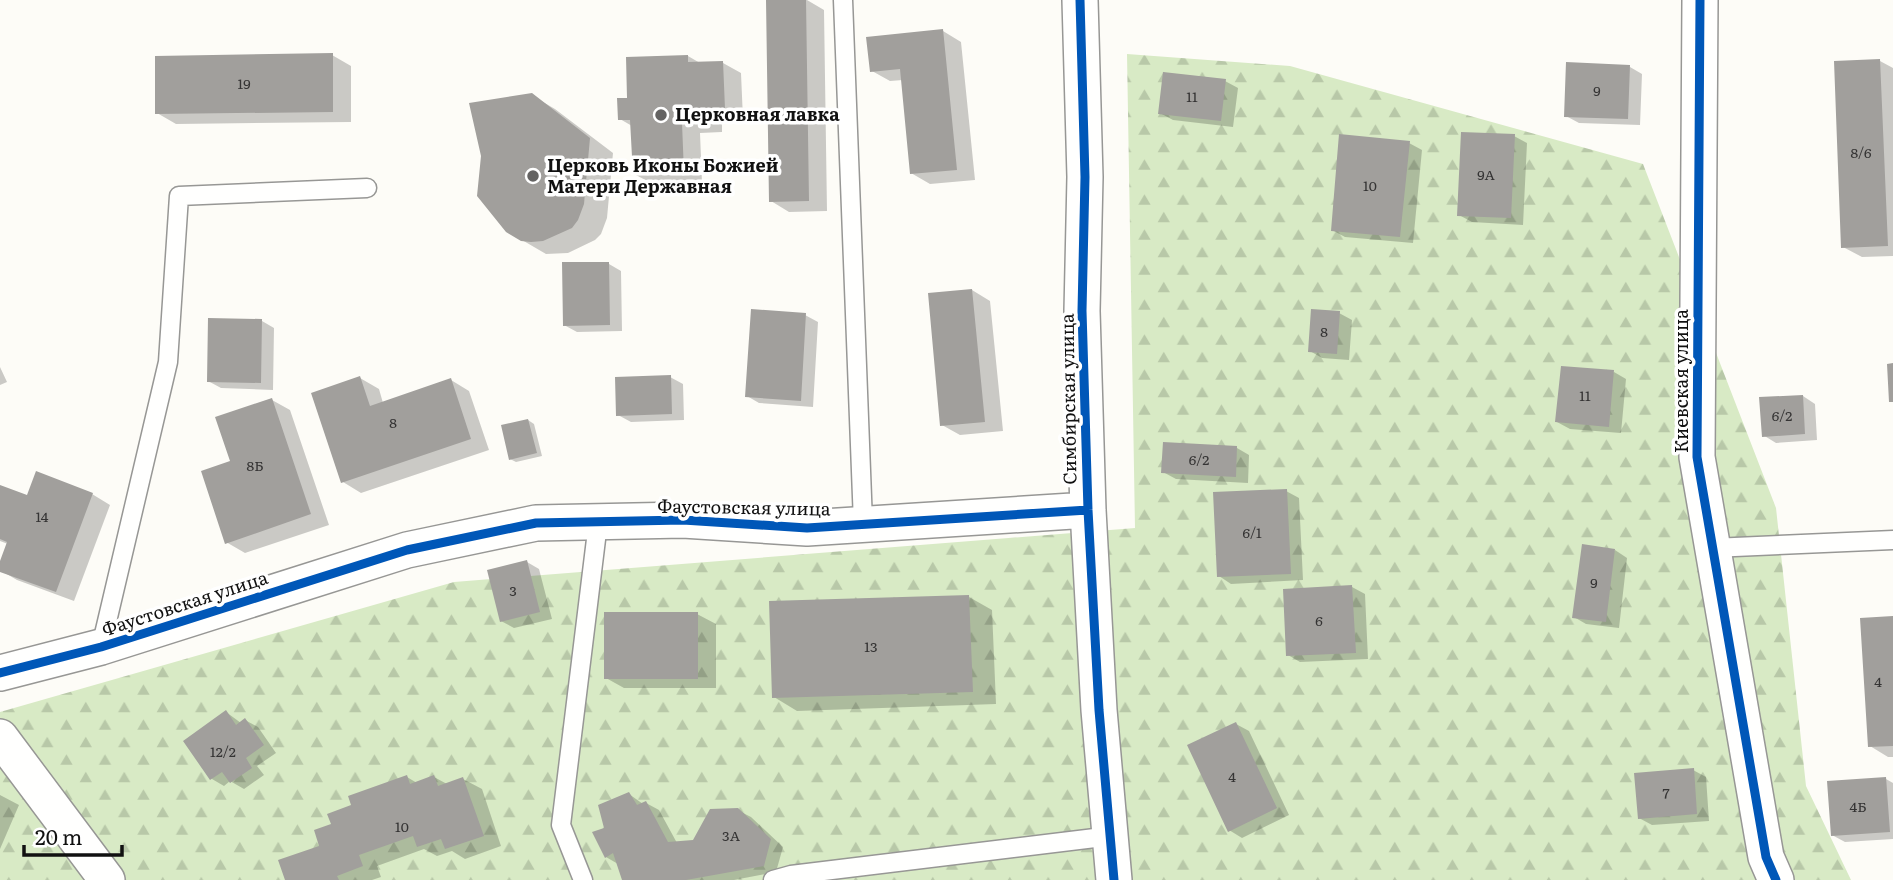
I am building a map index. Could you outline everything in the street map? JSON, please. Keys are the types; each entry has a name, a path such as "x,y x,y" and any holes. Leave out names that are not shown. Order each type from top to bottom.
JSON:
{"street":[{"name":"Симбирская улица","path":"1080,0 1085,177 1082,311 1088,510 1099,710 1114,880"},
{"name":"Киевская улица","path":"1700,0 1697,457 1766,857 1776,880"},
{"name":"Фаустовская улица","path":"0,673 101,648 407,550 536,523 683,520 807,528 1088,510"},
{"path":"0,737 107,880"}],"lane":[{"path":"843,0 863,523"},
{"path":"101,648 168,362 179,196 367,188"},
{"path":"583,880 561,825 598,523"},
{"path":"1713,548 1893,540"},
{"path":"773,880 791,875 1095,838"}],"green space":[{"path":"1127,54 1290,66 1643,164 1776,508 1806,786 1851,880 0,880 0,712 454,582 1135,528"}],"building":[{"path":"766,0 806,0 809,201 769,202"},
{"path":"943,29 957,170 910,174 900,69 870,72 866,37"},
{"path":"333,53 333,112 155,114 155,56"},
{"name":"Церковная лавка","path":"688,55 688,62 723,61 725,109 704,110 704,122 682,123 684,173 633,175 630,120 618,120 617,98 627,98 626,57"},
{"path":"1880,59 1888,246 1841,248 1834,61"},
{"path":"1566,62 1630,65 1628,119 1564,117"},
{"path":"1163,72 1226,79 1221,121 1158,114"},
{"name":"Церковь Иконы Божией Матери Державная","path":"532,93 590,138 584,204 578,220 572,228 543,241 531,242 521,241 506,232 477,196 481,156 469,103"},
{"path":"1461,132 1515,134 1511,218 1457,216"},
{"path":"1339,134 1410,141 1400,237 1331,231"},
{"path":"562,262 609,262 610,325 563,326"},
{"path":"972,289 985,422 940,426 928,293"},
{"path":"751,309 806,313 801,401 745,397"},
{"path":"1311,309 1340,311 1337,354 1308,352"},
{"path":"208,318 262,319 261,383 207,382"},
{"path":"1893,363 1893,402 1889,402 1887,364"},
{"path":"1561,366 1614,370 1609,427 1555,422"},
{"path":"671,375 672,414 616,416 615,377"},
{"path":"360,376 370,406 451,378 471,439 341,483 311,393"},
{"path":"1803,395 1805,434 1762,437 1759,397"},
{"path":"272,398 311,514 225,544 201,471 230,461 215,417"},
{"path":"528,419 537,453 509,460 501,425"},
{"path":"1163,442 1237,446 1236,477 1161,473"},
{"path":"36,471 93,493 56,592 0,572 0,561 7,542 0,539 0,485 27,495"},
{"path":"1287,489 1291,574 1217,577 1213,492"},
{"path":"1582,544 1615,549 1606,622 1572,618"},
{"path":"527,560 540,612 500,622 487,570"},
{"path":"1352,585 1356,653 1286,656 1283,589"},
{"path":"969,595 973,692 772,698 769,601"},
{"path":"604,612 698,612 698,679 604,679"},
{"path":"1893,616 1893,746 1868,747 1860,618"},
{"path":"226,710 236,725 245,718 264,745 246,758 252,768 230,783 222,772 210,780 183,741"},
{"path":"1236,722 1277,808 1228,832 1187,745"},
{"path":"1694,768 1697,814 1638,819 1634,773"},
{"path":"407,775 410,784 434,775 438,786 463,777 484,836 445,849 441,839 417,847 413,836 359,855 363,866 337,876 339,880 285,880 278,860 319,846 314,830 331,824 327,814 351,805 348,796"},
{"path":"1886,777 1890,832 1831,836 1827,781"},
{"path":"629,792 637,805 646,801 668,842 693,840 710,809 738,808 771,839 764,866 686,880 622,880 613,853 605,858 592,832 604,828 598,805"}],"cycle path":[{"path":"1080,0 1085,177 1082,311 1088,510 1099,710 1114,880"},
{"path":"1700,0 1697,457 1766,857 1776,880"},
{"path":"0,673 101,647 407,550 536,523 683,520 807,528 1088,510"}],"place":[{"name":"Церковная лавка","path":"661,115"},
{"name":"Церковь Иконы Божией Матери Державная","path":"533,176"}]}
